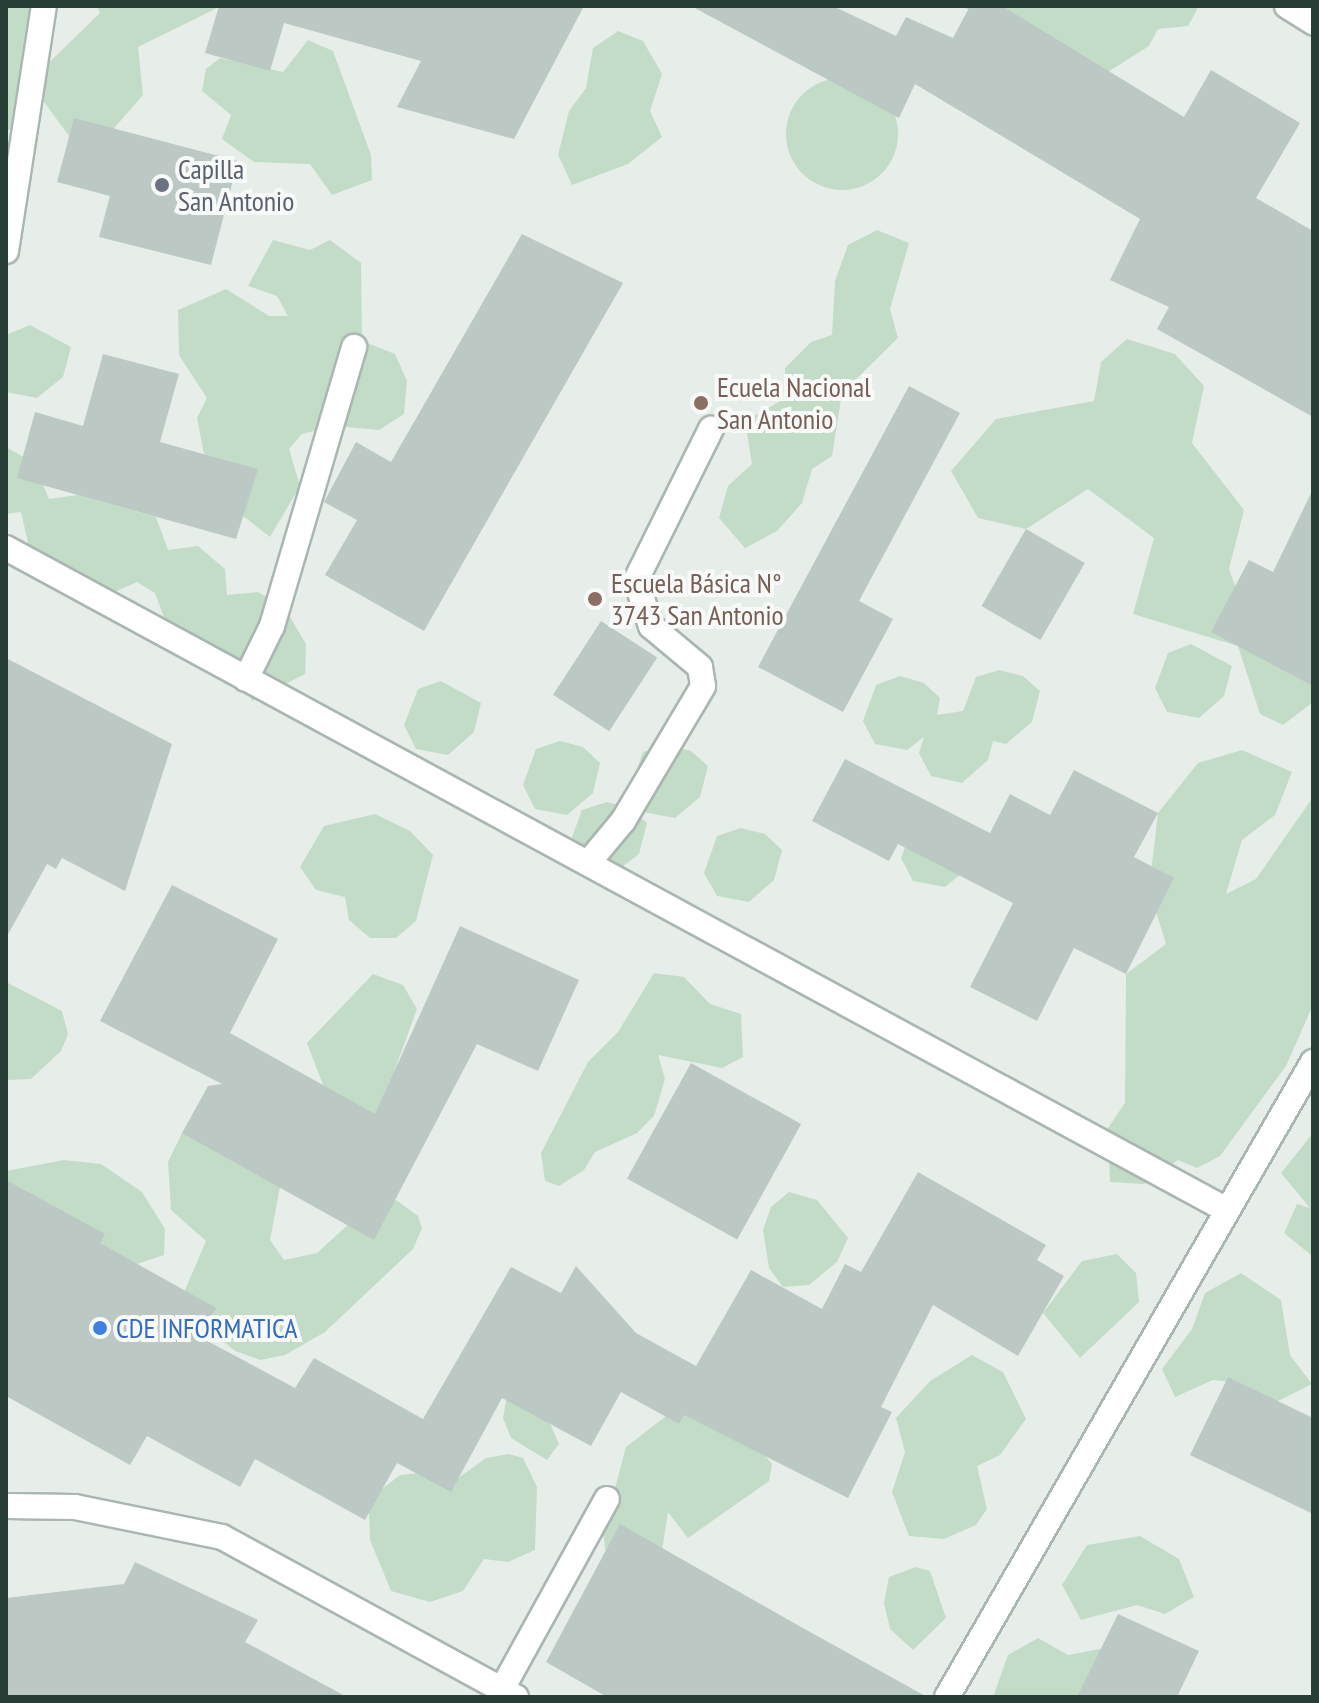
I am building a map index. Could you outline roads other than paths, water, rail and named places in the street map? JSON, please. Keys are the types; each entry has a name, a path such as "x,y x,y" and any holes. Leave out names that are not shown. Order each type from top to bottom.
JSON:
{"street":[{"path":"6,251 44,6"},
{"path":"1287,6 1313,22"},
{"path":"246,679 272,626 354,347"},
{"path":"588,863 623,821 703,686 700,667 651,626 636,580 711,429"},
{"path":"6,548 1227,1210"},
{"path":"947,1697 1313,1062"},
{"path":"6,1506 75,1507 222,1537 509,1693 607,1499"}],"place":[{"name":"Capilla San Antonio","path":"162,185"},
{"name":"Ecuela Nacional San Antonio","path":"701,403"},
{"name":"Escuela Básica N° 3743 San Antonio","path":"595,599"},
{"name":"CDE INFORMATICA","path":"100,1328"}]}
